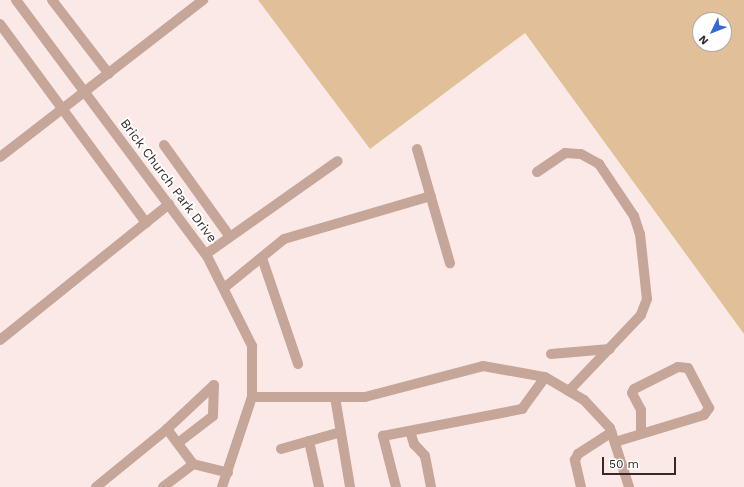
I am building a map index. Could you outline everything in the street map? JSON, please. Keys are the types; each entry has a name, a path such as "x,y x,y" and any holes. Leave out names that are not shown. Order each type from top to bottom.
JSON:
{"street":[{"name":"Brick Church Park Drive","path":"16,0 206,254 252,346 252,397 228,473 222,487"},
{"path":"52,0 109,74"},
{"path":"0,157 86,93 203,0"},
{"path":"0,24 146,223"},
{"path":"164,145 230,237"},
{"path":"417,150 450,264"},
{"path":"537,172 565,153 581,154 599,164 634,216 640,234 647,299 641,315 569,391"},
{"path":"206,254 338,161"},
{"path":"224,288 284,239 431,196"},
{"path":"0,340 169,204"},
{"path":"262,258 298,364"},
{"path":"551,354 610,349"},
{"path":"252,397 365,397 483,366 545,377 584,400 612,432 629,487"},
{"path":"615,442 704,414 709,408 688,368 678,367 634,389 632,393 641,410 641,433"},
{"path":"396,487 383,436 522,409 545,377"},
{"path":"96,487 167,429 214,385 213,416 178,444"},
{"path":"335,397 350,487"},
{"path":"167,429 193,464 228,473"},
{"path":"410,431 414,444 425,456 431,487"},
{"path":"281,449 341,432"},
{"path":"581,487 575,460 578,454 612,432"},
{"path":"309,441 319,487"},
{"path":"163,487 193,464"}],"shaded area":[{"path":"0,0 258,0 370,149 524,32 744,334 744,487 0,487"},
{"path":"258,0 744,0 744,334 525,33 370,149"}]}
